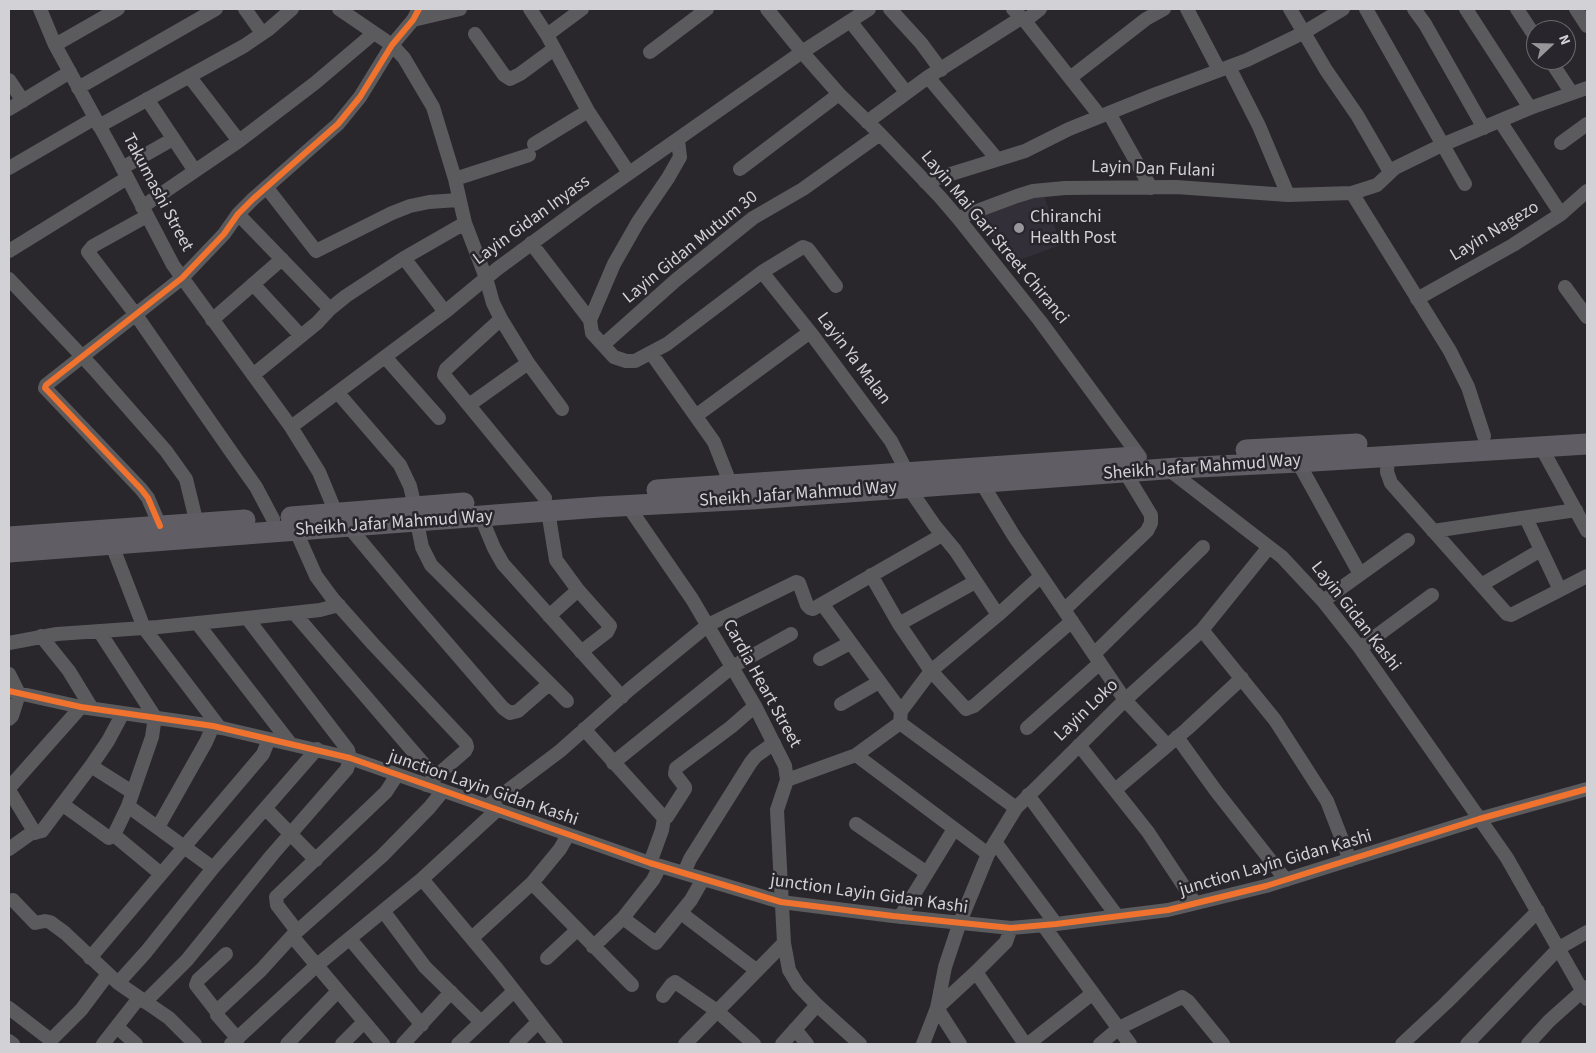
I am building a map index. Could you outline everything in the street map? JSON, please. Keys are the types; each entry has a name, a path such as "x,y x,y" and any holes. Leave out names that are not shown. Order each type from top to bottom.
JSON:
{"main road":[{"name":"Sheikh Jafar Mahmud Way","path":"416,514 481,517 547,505 628,506 752,499 908,479 1140,457 1587,430"},
{"name":"Sheikh Jafar Mahmud Way","path":"9,537 273,518 342,520 547,505 732,484 908,479 981,482 1587,444"},
{"name":"Sheikh Jafar Mahmud Way","path":"9,552 296,531 342,520"}],"street":[{"name":"Takumashi Street","path":"40,9 55,45 173,265 291,427 319,472 342,520 503,708 510,713 518,711 549,684"},
{"path":"55,45 97,14 118,9"},
{"path":"78,88 216,9"},
{"path":"245,9 262,34"},
{"path":"9,168 189,76 262,34 292,9"},
{"path":"339,9 392,45 404,58 433,107 455,179 458,200 465,223 486,278 493,303 528,362 562,409"},
{"path":"160,526 148,498 141,489 45,388 47,384 182,278 224,234 238,214 338,124 360,97 392,45 416,14 460,9"},
{"path":"530,9 547,35 588,111 629,173"},
{"path":"547,35 582,9"},
{"path":"650,52 707,9"},
{"name":"Layin Gidan Inyass","path":"291,427 445,312 531,243 802,52 870,9"},
{"path":"890,9 941,70"},
{"path":"867,122 906,92 1020,16 1040,9"},
{"path":"1070,78 1146,19 1164,9"},
{"path":"1187,9 1260,126 1288,195"},
{"path":"1290,9 1326,70 1357,115 1390,172"},
{"path":"925,182 1025,151 1105,114 1246,60 1303,33 1343,9"},
{"path":"1366,9 1465,184"},
{"path":"1414,9 1425,24 1484,128"},
{"path":"1466,9 1530,108"},
{"path":"1517,9 1526,23"},
{"path":"1576,9 1587,26"},
{"name":"Layin Mai Gari Street Chiranci","path":"773,10 802,52 839,94 880,134 958,218 1040,321 1140,457"},
{"path":"1020,16 1070,78 1105,114 1151,188"},
{"path":"850,21 906,92"},
{"path":"273,518 256,487 136,315 88,252 93,246 144,211 315,83 374,33"},
{"path":"475,34 504,75 510,79 520,74 554,49"},
{"path":"1557,70 1571,92"},
{"path":"9,109 70,72"},
{"path":"189,76 239,140"},
{"path":"928,77 997,159"},
{"path":"9,80 23,101"},
{"name":"Layin Dan Fulani","path":"958,218 1016,196 1042,190 1090,186 1207,188 1245,193 1288,195 1352,194 1377,185 1395,168 1442,145 1530,108 1571,92 1587,88"},
{"path":"740,169 839,94"},
{"path":"147,99 195,171"},
{"path":"455,179 531,150 588,111"},
{"path":"1500,121 1561,214"},
{"path":"1561,143 1587,124"},
{"name":"Layin Gidan Mutum 30","path":"603,345 683,274 753,218 803,189 880,134"},
{"path":"9,251 173,139"},
{"path":"590,320 614,264 638,222 680,157 678,140"},
{"path":"267,188 316,251 410,206 429,202 458,200"},
{"name":"Layin Nagezo","path":"1417,299 1513,245 1561,214 1587,191"},
{"path":"1352,194 1450,351 1468,387 1484,436"},
{"path":"238,214 330,309"},
{"path":"253,375 317,323 346,296 404,258 465,223"},
{"path":"531,243 590,320 592,333 603,345"},
{"name":"Layin Ya Malan","path":"603,345 614,357 626,361 636,361 667,344 762,272 803,247 808,249 836,286"},
{"path":"404,258 445,312"},
{"path":"212,320 282,259"},
{"name":"Layin Ya Malan","path":"762,272 810,332 891,441 908,479 942,535 955,550 998,615"},
{"path":"9,279 149,430 180,469 188,486 197,524"},
{"path":"253,284 301,336"},
{"path":"1565,287 1587,317"},
{"path":"501,319 444,372 444,375 547,505 556,560 578,590 610,626 607,632 581,652"},
{"path":"697,415 810,332"},
{"path":"651,353 697,415 714,442 732,484"},
{"path":"385,357 439,418"},
{"path":"469,405 528,362"},
{"path":"338,392 400,465 410,486 422,547 431,566 567,701"},
{"path":"1541,447 1587,530"},
{"path":"1388,456 1387,472 1390,483 1502,610 1511,615 1587,576"},
{"path":"1298,462 1360,574"},
{"name":"Layin Gidan Kashi","path":"1168,469 1282,558 1323,601 1360,648 1507,858 1586,992"},
{"path":"871,575 899,624 931,671 966,709 971,708 1068,615 1147,531 1151,523 1151,515 1125,472"},
{"path":"981,482 1014,536 1125,700 1172,741 1216,791 1286,880"},
{"name":"Cardia Heart Street","path":"628,506 692,599 755,706 785,766 787,780"},
{"path":"1433,531 1576,510"},
{"path":"481,517 503,564 622,697"},
{"path":"1526,518 1560,590"},
{"path":"294,613 431,781 465,751 466,744 339,606 316,576 296,531"},
{"path":"226,954 198,980 196,985 217,1012 234,1042 316,966 422,879 492,808 708,626 791,583 799,584 810,608 814,609 942,535"},
{"path":"1323,601 1408,540"},
{"path":"112,545 144,628 216,727 158,827"},
{"name":"Layin Loko","path":"923,1044 937,1008 945,967 960,922 991,848 1016,808 1125,700 1202,630 1269,547"},
{"path":"1027,728 1203,548"},
{"path":"1480,585 1541,550"},
{"path":"860,1044 817,1005 798,985 789,970 784,943 781,902 778,810 787,780 856,756 900,717 931,671 1041,576"},
{"path":"899,624 975,582"},
{"path":"549,616 578,590"},
{"path":"1360,648 1432,594"},
{"path":"823,605 879,682 900,717 1016,808"},
{"path":"9,643 41,636 247,618 320,610 339,606"},
{"path":"103,1044 142,1000 187,960 272,855 344,774 350,758 345,745 247,618"},
{"path":"197,623 290,743"},
{"path":"1202,630 1275,720 1327,801 1350,860"},
{"path":"62,804 109,838 114,835 128,806 152,737 155,717 99,631"},
{"path":"613,763 732,667 791,634"},
{"path":"35,833 9,789 86,707 69,671 41,636"},
{"path":"820,659 850,643"},
{"path":"9,674 14,692 12,716 9,719"},
{"path":"1115,790 1242,678"},
{"path":"841,704 879,682"},
{"name":"junction Layin Gidan Kashi","path":"14,692 86,707 216,727 350,758 397,774 431,781 443,791 568,835 655,864 781,902 900,917 1012,928 1168,910 1286,880 1479,819 1587,789"},
{"path":"594,947 623,918 653,880 664,818 667,817 685,789 675,774 676,768 755,706"},
{"path":"9,850 26,836 42,831 91,766 108,741 123,713"},
{"path":"584,729 664,818"},
{"path":"90,958 263,754 269,739"},
{"path":"684,873 690,860 743,774 756,756 774,743"},
{"path":"1079,745 1148,832 1195,903"},
{"path":"9,1008 48,1038 52,1038 113,978 146,952 213,868 317,750"},
{"path":"856,756 954,829 991,848 1050,925 1093,993 1130,1044"},
{"path":"91,766 132,792"},
{"path":"383,1044 316,966 277,905 276,897 386,792 397,774"},
{"path":"217,1012 254,977 295,933 382,856 443,791"},
{"path":"1028,795 1117,916"},
{"path":"128,806 213,868"},
{"path":"266,809 316,860"},
{"path":"856,824 927,873"},
{"path":"900,917 954,829"},
{"path":"114,835 161,874"},
{"path":"472,938 532,883 560,849 568,835"},
{"path":"422,879 472,938 556,1044"},
{"path":"623,918 655,943 681,913 703,879"},
{"path":"532,883 632,985"},
{"path":"13,900 35,923 50,922 65,933 113,978 169,1018 196,1044"},
{"path":"1402,1044 1538,911"},
{"path":"384,912 425,966 481,1022"},
{"path":"681,913 756,970"},
{"path":"960,1044 937,1008 1006,942 1012,928"},
{"path":"547,958 578,930"},
{"path":"1467,1044 1559,948 1587,932"},
{"path":"350,939 422,1025"},
{"path":"685,1044 784,943"},
{"path":"976,972 1026,1044 1093,993"},
{"path":"663,996 675,982 717,1011 754,1044"},
{"path":"458,1044 514,990"},
{"path":"287,1044 338,991"},
{"path":"403,1044 451,992"},
{"path":"1528,1044 1586,992"},
{"path":"1100,1044 1119,1028 1182,997 1188,1001 1223,1044"},
{"path":"782,1044 817,1005"},
{"path":"342,1044 364,1022"},
{"path":"516,1044 538,1022"},
{"path":"117,1027 136,1044"},
{"path":"795,1030 807,1044"},
{"path":"9,1040 13,1044"}],"shaded area":[{"name":"Chiranchi Health Post","path":"1043,193 1061,245 1011,263 969,211"}],"cycle path":[{"path":"160,526 148,498 141,489 45,388 46,385 182,278 224,234 238,214 253,199 338,124 360,97 392,45 413,20 419,9"},
{"path":"9,691 81,707 213,726 350,758 650,863 781,902 1011,928 1168,910 1266,886 1479,819 1587,789"}],"place":[{"name":"Chiranchi Health Post","path":"1019,228"}]}
